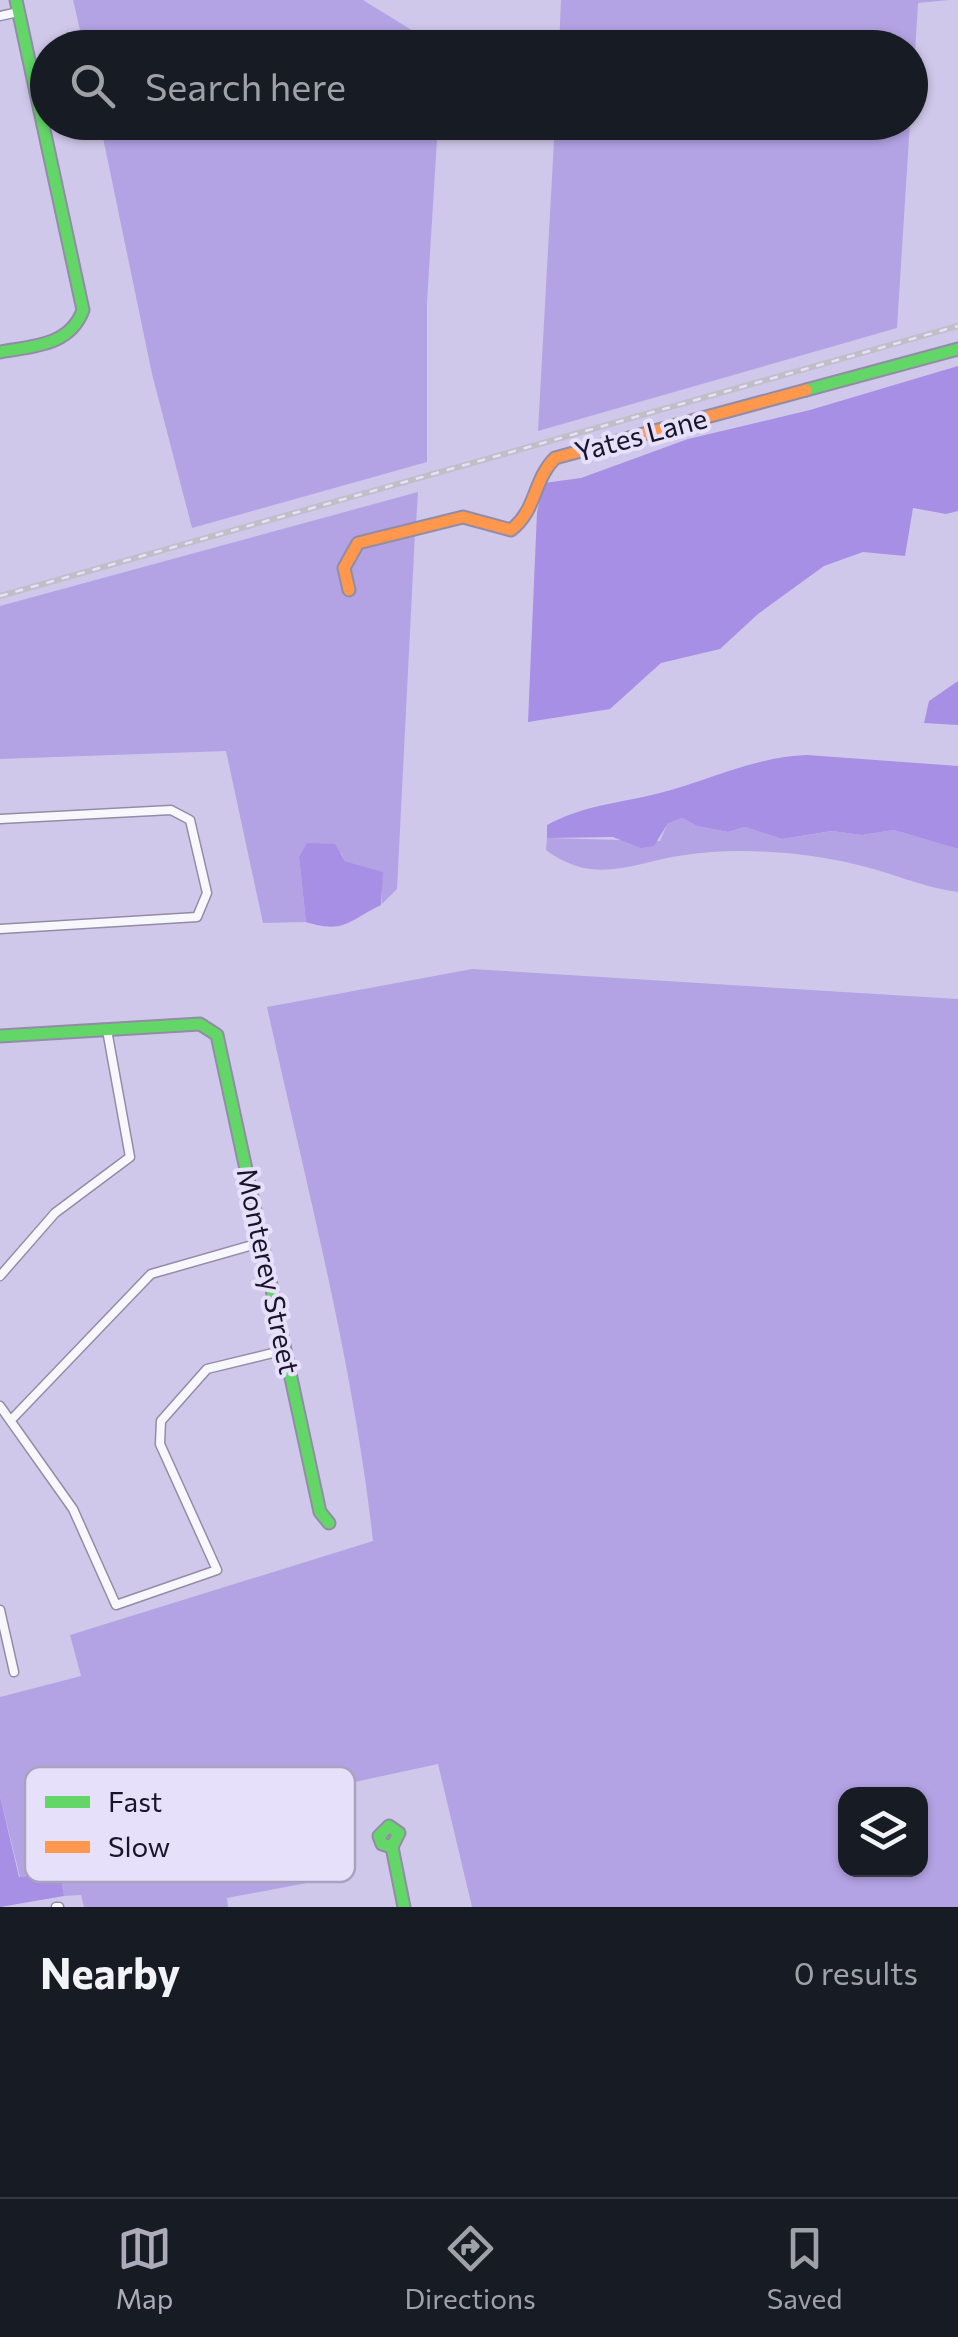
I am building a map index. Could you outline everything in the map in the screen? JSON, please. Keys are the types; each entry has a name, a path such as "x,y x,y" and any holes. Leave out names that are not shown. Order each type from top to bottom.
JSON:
{"street":[{"path":"0,16 17,6 30,66"},
{"path":"0,352 60,340 80,325 83,310 46,140"},
{"name":"Yates Lane","path":"349,590 344,568 358,543 462,517 511,530 523,523 537,502 540,474 555,458 958,349"},
{"path":"0,819 171,810 190,820 207,894 198,917 0,929"},
{"name":"Monterey Street","path":"107,1030 200,1024 217,1035 320,1512 329,1523"},
{"path":"0,1036 107,1030 131,1145 130,1156 55,1213 0,1276"},
{"path":"12,1419 151,1274 264,1242"},
{"path":"1,1255 12,1263"},
{"path":"0,1406 74,1509 116,1605 217,1570 160,1444 161,1421 207,1369 285,1350"},
{"path":"0,1610 14,1672"},
{"path":"392,1847 404,1907"}],"shaded area":[{"path":"73,0 363,0 412,30 80,30"},
{"path":"561,0 949,0 918,3 916,30 560,30"},
{"path":"104,140 437,140 427,303 427,462 192,528 152,374"},
{"path":"554,140 909,140 897,328 538,431"},
{"path":"958,366 958,511 946,514 913,508 905,556 863,552 824,566 758,614 720,649 661,663 610,709 528,722 537,512 544,483 581,478 688,439 810,410"},
{"path":"418,492 416,524 357,539 339,569 345,595 354,593 349,569 361,546 415,533 397,889 382,904 382,872 345,861 341,853 299,857 306,922 263,923 226,751 0,759 0,606"},
{"path":"958,681 958,725 924,723 929,701"},
{"path":"807,755 958,766 958,849 894,830 862,835 832,831 782,839 745,827 728,832 697,826 682,818 668,823 654,846 641,848 613,837 547,838 547,825 582,811 664,792 764,761"},
{"path":"682,818 697,826 728,832 745,827 782,839 833,831 862,835 894,830 958,849 958,892 813,856 748,851 705,853 598,870 564,861 546,850 547,838 660,841 668,822"},
{"path":"307,843 335,844 345,861 383,872 381,905 338,926 306,922 299,857"},
{"path":"472,969 958,999 958,1907 472,1907 438,1764 355,1782 355,1767 25,1767 25,1876 20,1877 0,1796 0,1697 81,1676 70,1635 373,1541 341,1339 267,1007"},
{"path":"0,1796 19,1877 25,1876 25,1882 62,1882 64,1896 0,1907"},
{"path":"62,1882 312,1882 227,1898 228,1907 84,1907 81,1895 64,1896"}],"railway":[{"path":"0,596 958,326"}],"traffic: fast":[{"path":"16,0 30,65"},
{"path":"0,352 60,338 83,310 46,140"},
{"path":"806,390 958,349"},
{"path":"0,1036 200,1024 217,1035 320,1512 329,1523"},
{"path":"392,1847 382,1844 379,1836 389,1826 399,1833 392,1847 404,1907"}],"traffic: slow":[{"path":"349,590 344,568 358,543 463,517 511,530 526,513 542,476 555,458 806,390"}]}
